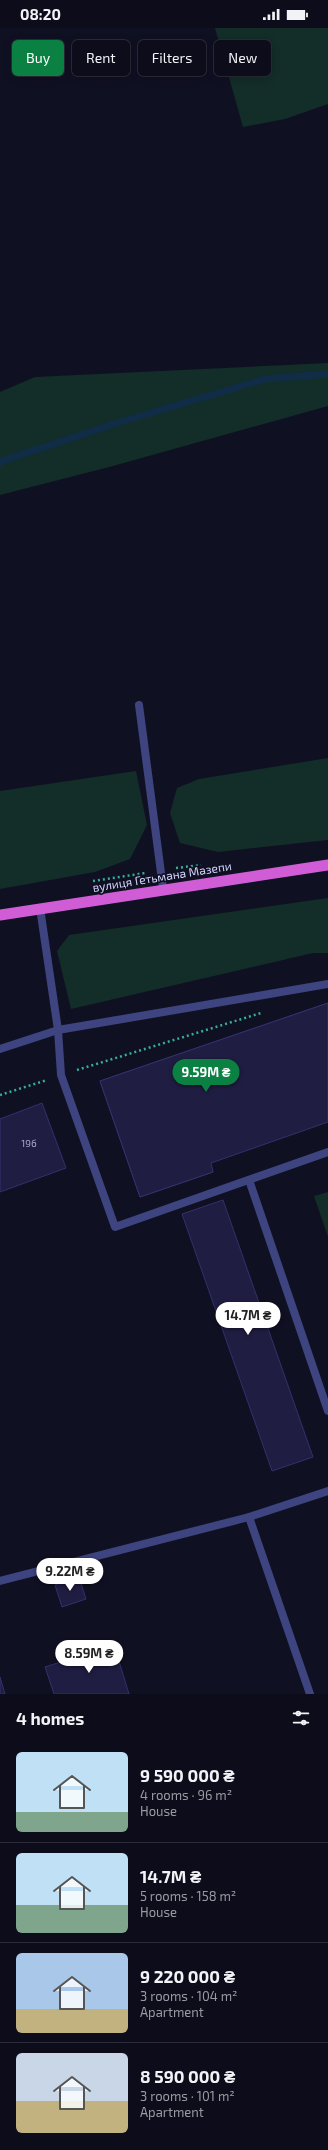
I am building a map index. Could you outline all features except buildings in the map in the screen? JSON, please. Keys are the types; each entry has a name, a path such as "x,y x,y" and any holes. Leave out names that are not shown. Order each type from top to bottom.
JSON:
{"highway":[{"name":"вулиця Гетьмана Мазепи","path":"0,915 163,888 328,865"}],"lane":[{"path":"139,705 163,888"},
{"path":"40,908 58,1030 61,1075 115,1227 328,1152"},
{"path":"0,1049 58,1030 328,984"},
{"path":"249,1180 328,1411"},
{"path":"0,1581 249,1517 328,1491"},
{"path":"249,1517 310,1694"}],"path":[{"path":"134,1052 266,1012"}],"green space":[{"path":"215,28 328,28 328,104 285,119 243,127 229,76 271,76 271,40 218,40"},
{"path":"328,363 328,406 113,466 0,495 0,392 35,377"},
{"path":"328,758 328,840 218,852 180,843 170,813 177,788 199,779"},
{"path":"136,771 147,825 130,859 95,872 0,889 0,791"},
{"path":"328,898 328,953 313,953 71,1009 57,951 69,935"},
{"path":"328,1192 328,1237 314,1196"}],"waterway":[{"path":"0,463 2,461 114,424 265,379 328,374"}]}
